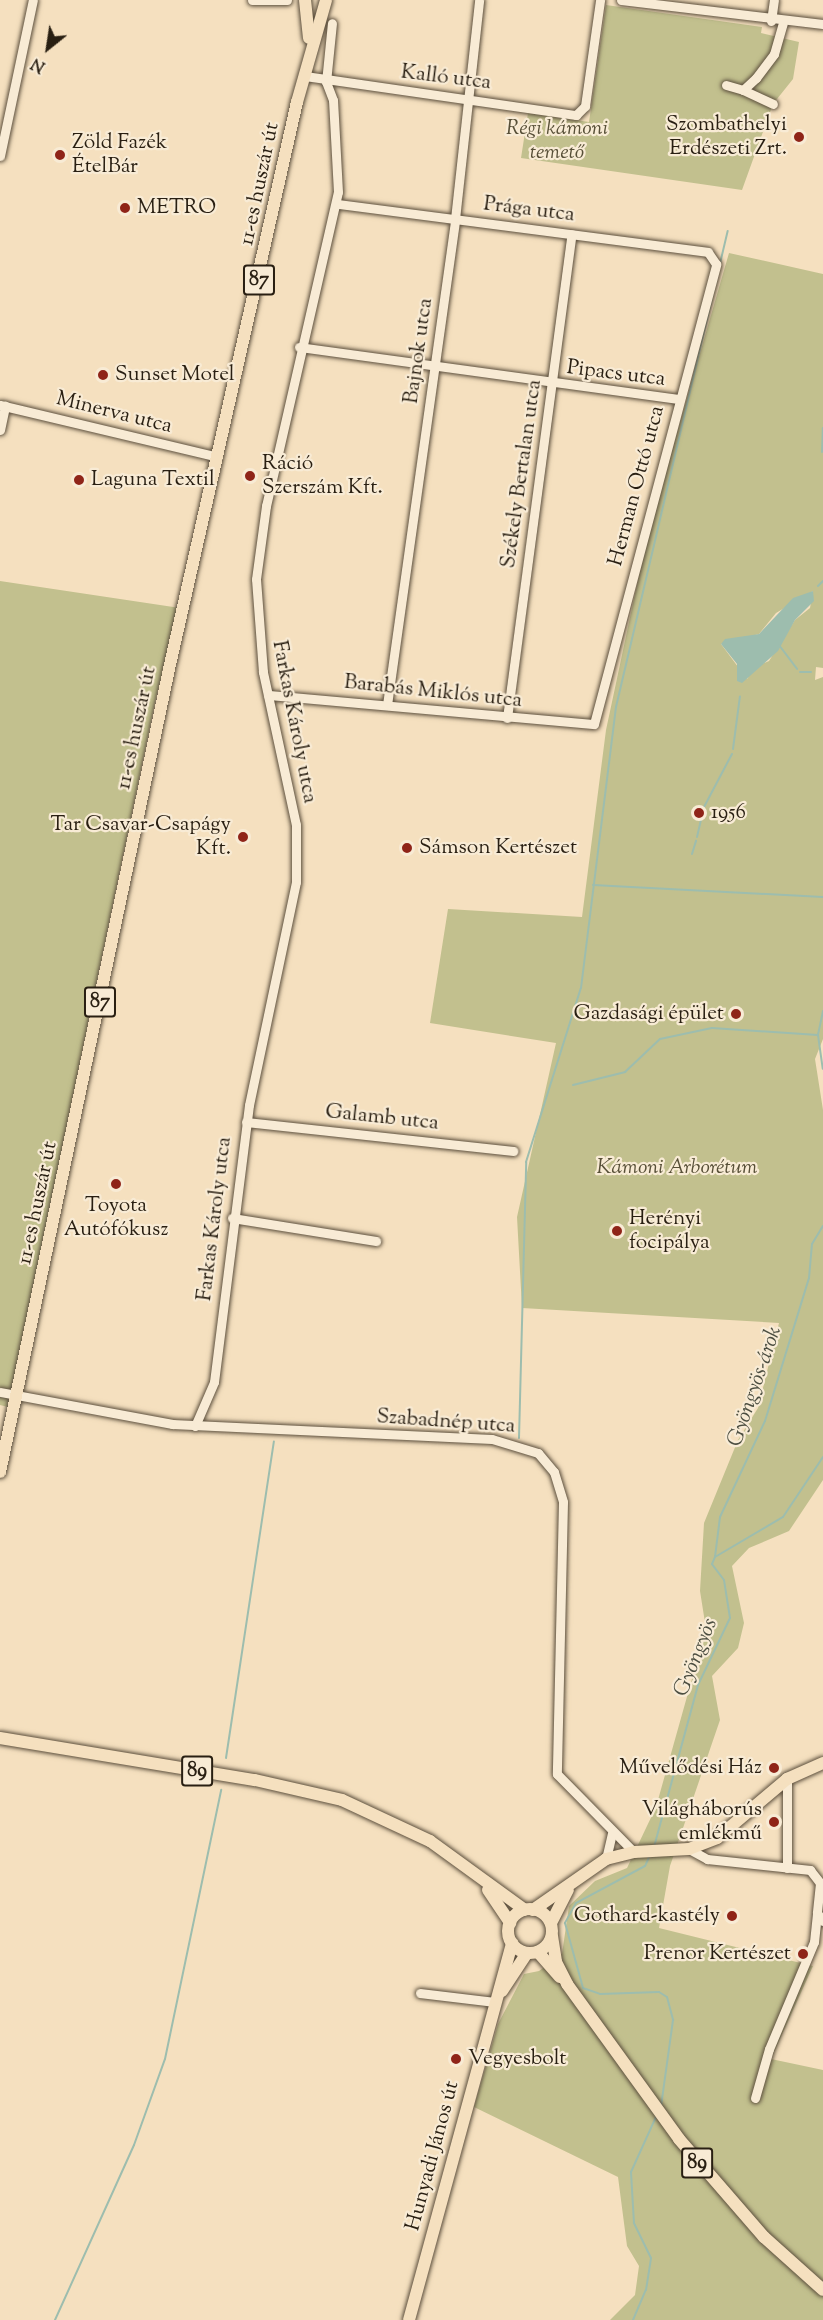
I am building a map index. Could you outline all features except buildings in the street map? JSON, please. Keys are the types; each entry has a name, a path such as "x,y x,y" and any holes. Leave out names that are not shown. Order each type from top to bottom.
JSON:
{"main road":[{"name":"87","path":"305,74 311,21 306,0 318,0"},
{"name":"87","path":"305,74 326,0"},
{"name":"11-es huszár út","path":"17,1394 218,457 305,74"},
{"name":"87","path":"0,1472 17,1394"},
{"name":"89","path":"0,1738 26,1745 320,1793 393,1820 551,1923 555,1962 567,1984 637,2082 705,2172 764,2237 823,2290"},
{"name":"89","path":"0,1745 26,1745"},
{"path":"510,1923 606,1859 646,1852 689,1849 717,1838 788,1779 823,1763"},
{"name":"89","path":"478,1877 510,1923 512,1943 532,1953 567,1984"},
{"path":"551,1923 574,1881"},
{"path":"494,2002 532,1953 552,1936"},
{"name":"Hunyadi János út","path":"409,2320 494,2002 512,1943"}],"street":[{"path":"0,156 33,0"},
{"path":"258,1 287,0"},
{"name":"Bajnok utca","path":"387,705 455,219 479,0"},
{"name":"Kalló utca","path":"305,74 326,82 576,115 582,111 600,0"},
{"path":"621,0 783,23 823,24"},
{"path":"771,21 774,0"},
{"name":"Farkas Károly utca","path":"195,1426 214,1382 232,1218 246,1122 289,930 298,860 296,825 268,695 257,619 258,555 299,347 336,204 333,100 326,82 332,23"},
{"path":"743,90 774,54 783,23"},
{"path":"726,85 773,104"},
{"name":"Prága utca","path":"336,204 572,234 715,256"},
{"name":"Székely Bertalan utca","path":"507,718 572,234"},
{"name":"Herman Ottó utca","path":"594,724 715,256"},
{"name":"Pipacs utca","path":"299,347 552,384 679,399"},
{"path":"0,430 3,406"},
{"name":"Minerva utca","path":"3,406 218,457"},
{"name":"Barabás Miklós utca","path":"268,695 594,724"},
{"name":"Galamb utca","path":"246,1122 513,1151"},
{"path":"232,1218 376,1241"},
{"name":"Szabadnép utca","path":"0,1392 195,1426 503,1440 526,1446 548,1462 563,1502 555,1765 562,1784 612,1830 646,1852"},
{"path":"787,1868 788,1779"},
{"path":"606,1859 613,1849 612,1830"},
{"path":"717,1838 710,1855 720,1861"},
{"path":"689,1849 720,1861 810,1870 822,1883 814,1942 769,2049 755,2098"},
{"path":"817,1913 823,1921"},
{"path":"420,1993 494,2002"}],"green space":[{"name":"Régi kámoni temető","path":"606,5 762,27 761,33 799,42 793,79 773,104 742,190 521,158 528,113 589,122"},
{"name":"Kámoni Arborétum","path":"729,253 823,274 823,668 816,667 815,680 823,677 823,1039 815,1059 823,1110 823,1480 789,1531 749,1548 732,1566 744,1623 738,1648 712,1676 720,1720 670,1866 659,1928 813,1966 771,2059 823,2070 823,2320 610,2320 635,2295 639,2266 627,2246 618,2177 474,2107 498,2024 524,1974 539,1971 562,1954 569,1906 595,1881 627,1868 656,1807 706,1629 700,1591 704,1523 738,1440 758,1408 779,1323 522,1308 517,1217 556,1043 430,1023 448,909 582,917 606,730 648,533","holes":["813,591 810,608 795,620 769,661 755,667 747,679 721,644 759,634 776,613"]},
{"path":"0,581 180,608 156,697 8,1407 0,1405"}],"shaded area":[{"path":"813,591 814,601 795,620 778,651 742,683 737,681 737,664 721,644 725,639 759,634 793,598"}],"waterway":[{"path":"519,1438 526,1162 581,988 616,707 728,231"},
{"path":"822,452 823,428"},
{"path":"818,586 823,581"},
{"path":"779,645 797,669"},
{"path":"800,672 811,672"},
{"path":"733,749 740,696"},
{"path":"704,807 732,754"},
{"path":"697,837 703,811"},
{"path":"692,854 696,841"},
{"path":"593,885 823,897"},
{"name":"Gyöngyös","path":"823,1011 818,1035 823,1069"},
{"path":"573,1085 625,1072 660,1039 712,1028 818,1035"},
{"name":"Gyöngyös-árok","path":"715,1557 720,1517 765,1421 809,1278 812,1244 823,1226"},
{"path":"226,1758 274,1442"},
{"name":"Gyöngyös","path":"654,1847 698,1685 730,1618 724,1580 712,1564 715,1557 783,1517 823,1457"},
{"path":"55,2320 134,2145 165,2059 221,1790"},
{"name":"Gyöngyös","path":"650,1855 645,1866 576,1903 565,1923 583,1988 600,1994 659,1992 667,1997 673,2020 661,2106"},
{"name":"Gyöngyös","path":"633,2320 646,2290 651,2258 634,2223 631,2172 656,2117"}],"place":[{"name":"Szombathelyi Erdészeti Zrt.","path":"799,137"},
{"name":"Zöld Fazék ÉtelBár","path":"60,155"},
{"name":"METRO","path":"125,208"},
{"name":"Sunset Motel","path":"103,375"},
{"name":"Ráció Szerszám Kft.","path":"250,476"},
{"name":"Laguna Textil","path":"79,480"},
{"name":"1956","path":"699,813"},
{"name":"Tar Csavar-Csapágy Kft.","path":"243,837"},
{"name":"Sámson Kertészet","path":"407,848"},
{"name":"Gazdasági épület","path":"736,1014"},
{"name":"Toyota Autófókusz","path":"116,1184"},
{"name":"Herényi focipálya","path":"617,1231"},
{"name":"Művelődési Ház","path":"774,1768"},
{"name":"Világháborús emlékmű","path":"774,1822"},
{"name":"Gothard-kastély","path":"732,1916"},
{"name":"Prenor Kertészet","path":"803,1954"},
{"name":"Vegyesbolt","path":"456,2059"}]}
